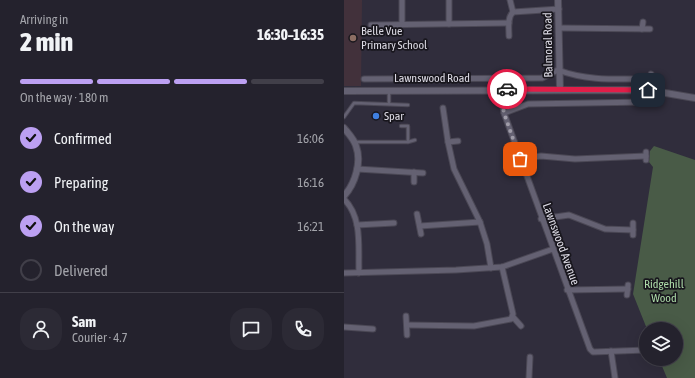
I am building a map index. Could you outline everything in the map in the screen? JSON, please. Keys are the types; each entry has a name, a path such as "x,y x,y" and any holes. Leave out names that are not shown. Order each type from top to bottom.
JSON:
{"street":[{"path":"402,0 402,24"},
{"path":"449,0 449,24"},
{"path":"510,0 513,12 509,23 510,36"},
{"name":"Balmoral Road","path":"558,0 558,70 560,90"},
{"path":"513,12 559,9"},
{"path":"642,29 643,22"},
{"path":"371,25 509,23"},
{"path":"559,28 650,29"},
{"path":"364,79 542,78 558,70 574,76 604,80 646,79 650,76 658,80"},
{"name":"Lawnswood Road","path":"344,91 500,89 648,90 687,98 695,98"},
{"name":"Lawnswood Avenue","path":"500,89 504,113 541,220 590,349 593,352 639,350"},
{"path":"504,113 528,104 645,102"},
{"path":"444,108 448,142 454,169 480,222 487,244 490,268"},
{"path":"344,128 355,142 358,152 357,169 351,186 344,198 349,204 358,225 359,272"},
{"path":"448,142 458,141"},
{"path":"520,159 541,156 575,159 646,156"},
{"path":"357,169 423,173"},
{"path":"414,172 414,182"},
{"path":"417,214 421,234"},
{"path":"541,220 569,215 605,229 633,232 633,223"},
{"path":"386,223 387,216"},
{"path":"420,226 480,222"},
{"path":"358,225 386,223 394,224"},
{"path":"344,273 490,268 502,266 553,250"},
{"path":"502,266 513,317 521,326"},
{"path":"567,290 628,287 627,295"},
{"path":"406,316 407,335"},
{"path":"407,325 474,326 507,320 513,317"},
{"path":"344,327 373,329"},
{"path":"611,351 615,378"},
{"path":"529,378 530,357"}],"lane":[{"path":"389,90 389,104"},
{"path":"344,117 354,103 408,105"},
{"path":"401,126 408,126 408,142"},
{"path":"355,142 408,142 415,140"}],"shaded area":[{"name":"Belle Vue Primary School","path":"344,0 362,0 361,86 344,86"}],"green space":[{"name":"Ridgehill Wood","path":"654,146 695,160 695,378 667,378 662,366 683,366 683,322 644,322 633,294 653,167 649,162 650,151"}],"way so far":[{"path":"507,89 500,89 502,106 520,159"}],"place":[{"name":"Belle Vue Primary School","path":"353,38"},
{"name":"Spar","path":"376,116"}],"route":[{"path":"507,89 579,91 648,90"}]}
